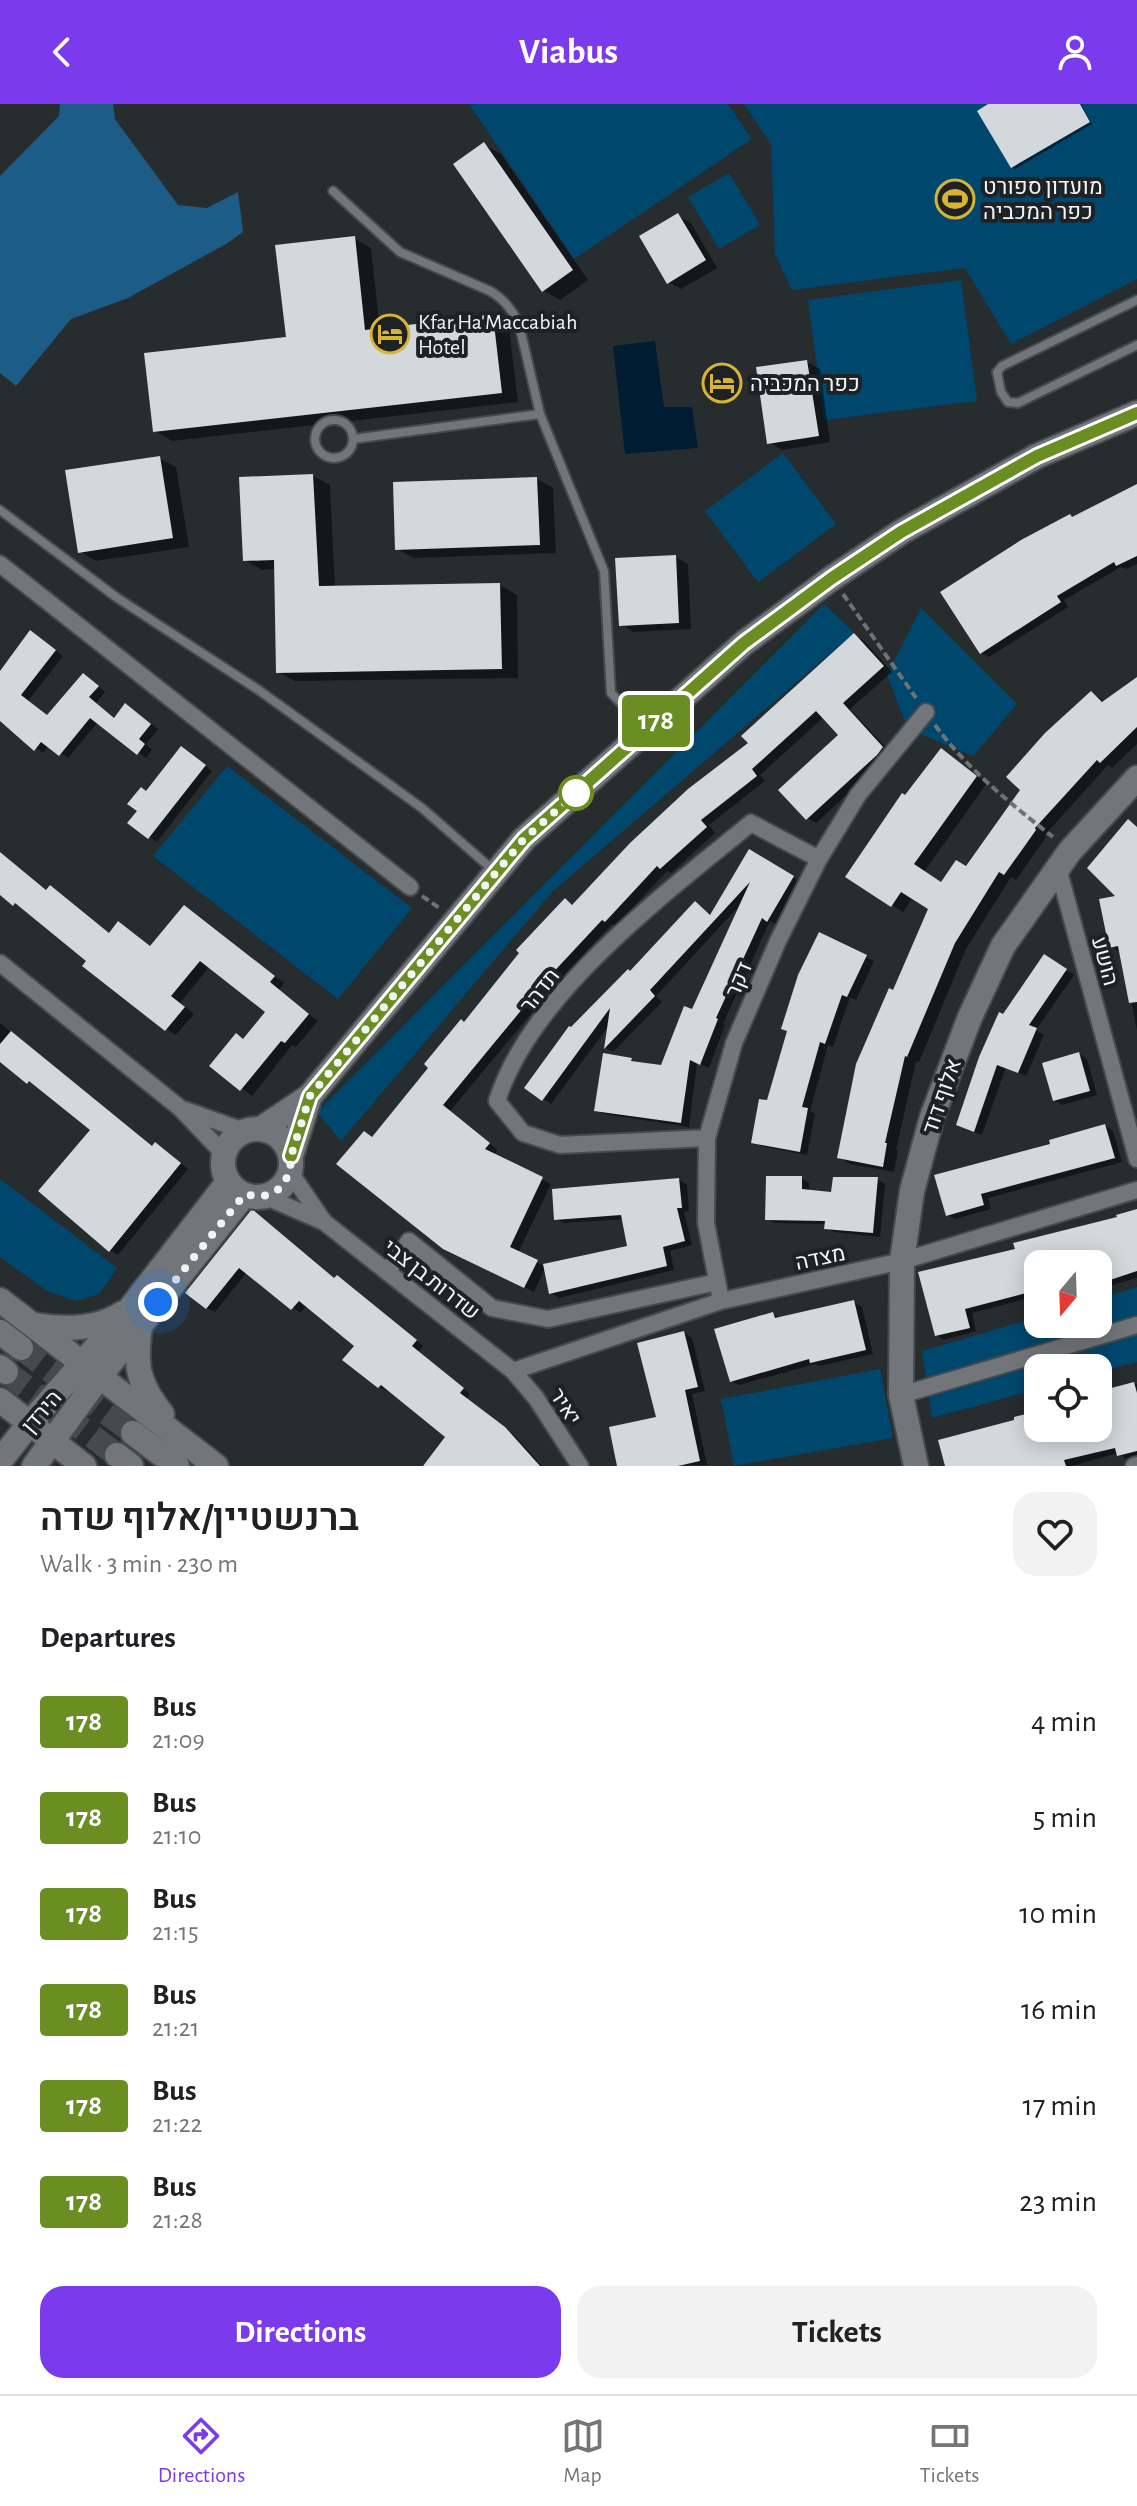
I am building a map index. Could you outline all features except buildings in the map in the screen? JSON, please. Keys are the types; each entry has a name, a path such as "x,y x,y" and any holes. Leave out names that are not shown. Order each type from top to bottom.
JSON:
{"street":[{"path":"245,1191 222,1164 223,1153 235,1136 253,1130 310,1096 524,839 744,643 901,532 1037,456 1137,413"},
{"path":"0,564 410,887"},
{"name":"דקר","path":"721,1301 706,1223 707,1138 734,1043 778,941 819,859 858,795 926,712"},
{"name":"אלוף דוד","path":"916,1466 901,1395 902,1261 912,1191 932,1117 970,1017 1003,946 1058,868 1137,778"},
{"name":"תדהר","path":"707,1138 560,1145 523,1133 497,1101 506,1073 543,1019 588,964 649,907 751,823 819,859"},
{"name":"הושע","path":"1058,868 1137,1159"},
{"path":"0,963 180,1108 223,1153"},
{"path":"92,1369 245,1191 281,1188 310,1096"},
{"path":"180,1108 253,1130 270,1131 284,1141 290,1164"},
{"name":"שדרות בן צבי","path":"290,1164 324,1222"},
{"name":"מצדה","path":"513,1371 721,1301 902,1261 1137,1190"},
{"name":"שדרות בן צבי","path":"245,1191 324,1222 513,1371"},
{"path":"387,1272 409,1241 492,1308 548,1319 717,1282"},
{"path":"0,1300 216,1466"},
{"path":"34,1325 56,1328 99,1325 135,1317"},
{"path":"135,1317 140,1383 181,1438"},
{"path":"901,1395 1137,1325"},
{"path":"0,1332 21,1348"},
{"name":"הירדן","path":"0,1461 29,1424 92,1369"},
{"name":"הירדן","path":"34,1466 92,1369"},
{"name":"יאיר","path":"513,1371 536,1398 580,1466"},
{"path":"0,1400 84,1466"},
{"path":"133,1433 177,1466"}],"lane":[{"path":"333,191 400,252 501,297 514,312 540,414 604,571 611,693 646,730"},
{"path":"1137,300 1002,366 997,372 1001,392 1008,402 1018,403 1137,345"},
{"path":"353,439 540,414"},
{"path":"331,420 349,427 353,439 349,451 332,458 317,449 315,437 320,426 331,420"},
{"path":"0,510 116,597 260,691 422,808 496,872"}],"path":[{"path":"410,887 456,920"}],"shaded area":[{"path":"60,104 113,104 115,119 178,205 207,208 238,192 243,232 128,298 71,319 16,386 0,373 0,176 59,116"},
{"path":"469,104 728,104 752,139 574,259"},
{"name":"מועדון ספורט כפר המכביה","path":"744,104 1137,104 1137,279 1011,344 965,268 792,290 775,254 771,144"},
{"path":"729,173 760,225 719,249 688,197"},
{"path":"961,280 977,401 824,420 808,300"},
{"path":"655,341 664,407 692,407 698,448 625,454 613,346"},
{"path":"783,453 836,524 758,582 705,511"},
{"path":"824,604 854,633 552,892 341,1141 317,1112"},
{"path":"921,608 1017,704 973,756 908,729 887,675"},
{"path":"227,766 412,908 338,999 153,856"},
{"path":"0,1179 117,1268 99,1294 76,1301 47,1291 0,1257"},
{"path":"1137,1287 1137,1362 1112,1368 1112,1354 1024,1354 1024,1393 932,1418 922,1351 1024,1321 1024,1338 1112,1338 1112,1295"},
{"path":"880,1369 893,1438 734,1466 721,1399"}],"tunnel":[{"path":"21,1348 133,1433"},
{"path":"6,1372 117,1455"}],"bus line":[{"name":"178","path":"291,1156 310,1096 524,839 744,643 901,532 1037,456 1137,413"}],"place":[{"name":"מועדון ספורט כפר המכביה","path":"955,199"},
{"name":"Kfar Ha'Maccabiah Hotel","path":"390,334"},
{"name":"כפר המכביה","path":"722,383"}],"route":[{"path":"158,1302 244,1195 273,1194 287,1181 291,1156 310,1096 524,839 585,785 576,793"}]}
